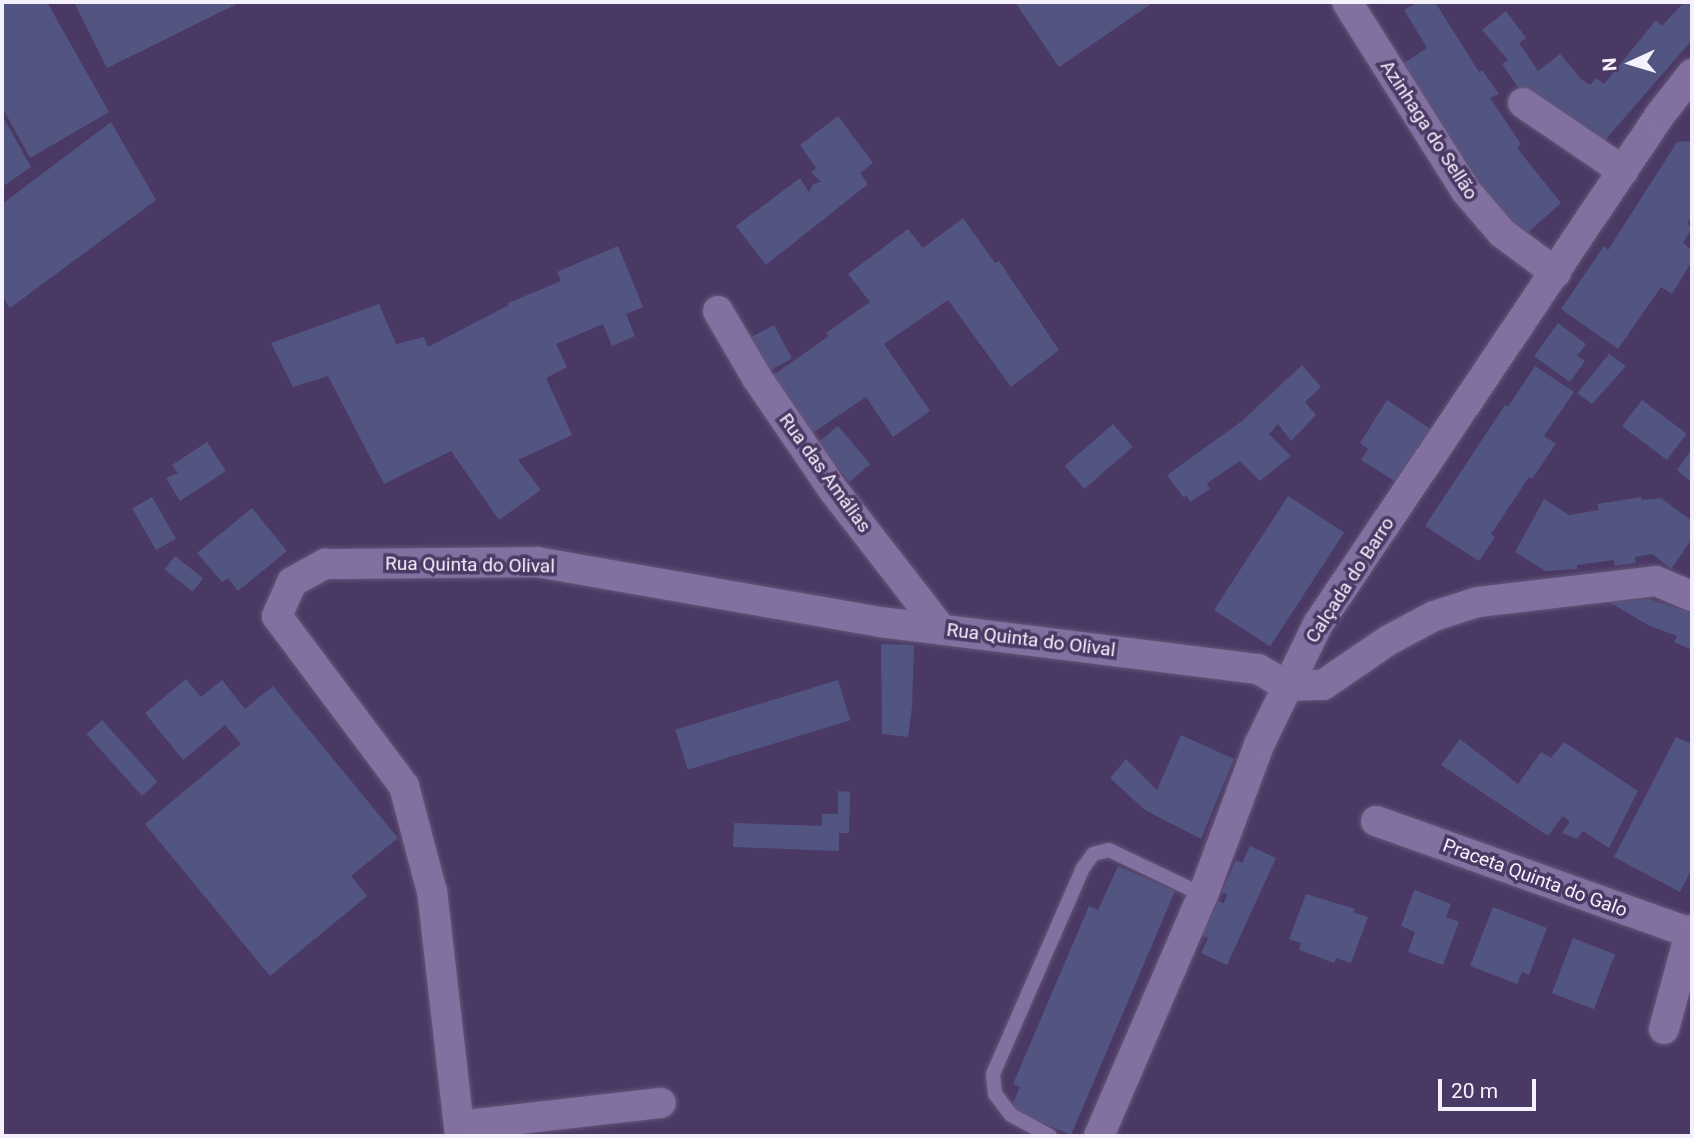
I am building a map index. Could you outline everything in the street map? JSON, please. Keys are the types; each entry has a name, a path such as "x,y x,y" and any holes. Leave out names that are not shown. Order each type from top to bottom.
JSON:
{"street":[{"name":"Azinhaga do Sellão","path":"1347,2 1466,191 1502,233 1556,273"},
{"name":"Calçada do Barro","path":"1099,1136 1203,895 1259,746 1318,624 1660,115 1692,74"},
{"path":"1523,103 1623,171"},
{"name":"Rua das Amálias","path":"718,311 757,378 834,491 941,629"},
{"name":"Rua Quinta do Olival","path":"463,1136 432,892 404,786 277,617 292,582 325,564 537,562 880,622 1258,669 1287,686"},
{"path":"1287,686 1323,685 1389,640 1434,616 1478,601 1656,581 1692,597"},
{"name":"Praceta Quinta do Galo","path":"1376,821 1691,932"},
{"path":"1664,1028 1691,932"},
{"path":"463,1136 476,1124 661,1103"}],"lane":[{"path":"1050,1136 1011,1115 995,1094 993,1074 1083,868 1093,854 1109,850 1203,895"}],"building":[{"path":"2,2 47,2 109,112 30,158 2,107"},
{"path":"74,2 241,2 107,68"},
{"path":"1015,2 1154,2 1059,67"},
{"path":"1418,2 1435,2 1479,72 1482,70 1499,94 1490,98 1521,144 1517,148 1561,203 1525,235 1471,183 1399,66 1427,48 1404,10"},
{"path":"1684,2 1692,2 1692,40 1600,146 1539,107 1518,87 1502,64 1508,60 1482,30 1506,11 1526,38 1519,43 1538,71 1560,54 1581,79 1590,85 1596,78 1604,84 1656,20 1662,26"},
{"path":"2,115 31,167 2,187"},
{"path":"838,116 873,163 860,173 868,184 766,265 736,226 800,178 809,192 813,184 821,182 811,172 816,168 800,145"},
{"path":"111,122 156,200 10,308 2,296 2,204"},
{"path":"1692,141 1692,217 1687,223 1692,228 1683,243 1692,250 1692,261 1672,294 1661,287 1618,349 1561,309 1604,246 1608,250 1677,142"},
{"path":"963,218 995,263 999,261 1059,350 1011,387 948,300 884,344 930,411 893,437 866,397 811,434 766,380 829,336 826,333 870,302 848,274 908,229 923,248"},
{"path":"618,246 643,307 626,314 635,336 612,346 603,324 556,344 567,367 546,378 572,435 518,460 541,490 499,520 451,451 384,484 328,376 293,387 271,343 379,304 396,344 424,337 428,347 509,305 508,303 561,281 557,272"},
{"path":"1558,323 1586,344 1577,356 1585,361 1570,382 1534,356"},
{"path":"774,325 792,359 765,373 748,339"},
{"path":"1609,354 1626,366 1592,404 1577,393"},
{"path":"1302,365 1321,387 1305,402 1316,415 1291,441 1278,424 1269,434 1291,456 1260,481 1240,461 1207,483 1210,489 1190,502 1186,495 1184,498 1167,475 1242,421"},
{"path":"1535,366 1574,392 1544,436 1556,444 1532,479 1529,477 1491,534 1495,537 1479,561 1425,526 1505,405 1508,407"},
{"path":"1387,400 1432,430 1396,482 1361,460 1368,449 1360,443"},
{"path":"1642,400 1687,434 1667,460 1622,426"},
{"path":"1113,424 1133,447 1084,489 1065,466"},
{"path":"838,426 870,464 849,482 817,443"},
{"path":"207,442 226,471 180,501 166,478 178,473 172,465"},
{"path":"1692,449 1692,483 1677,470"},
{"path":"1288,496 1344,532 1270,647 1214,610"},
{"path":"152,497 176,539 156,550 132,509"},
{"path":"1641,497 1642,500 1661,498 1692,521 1692,539 1671,569 1652,554 1635,557 1636,563 1615,566 1614,560 1577,565 1577,569 1545,571 1515,552 1544,499 1569,515 1599,510 1597,504"},
{"path":"252,508 287,551 238,591 228,578 222,582 197,553"},
{"path":"175,556 203,578 193,592 165,569"},
{"path":"1649,599 1692,613 1692,650 1674,642 1677,636 1650,626 1609,602"},
{"path":"881,644 914,645 908,737 882,734"},
{"path":"186,679 201,697 222,680 245,709 273,686 398,838 351,876 367,896 270,976 145,824 241,744 225,725 183,760 145,713"},
{"path":"838,680 850,720 688,770 675,730"},
{"path":"102,720 158,782 142,796 86,734"},
{"path":"1181,735 1234,759 1201,839 1145,810 1110,778 1126,759 1157,790"},
{"path":"1676,737 1692,744 1692,868 1680,892 1614,857"},
{"path":"1460,739 1518,784 1541,752 1551,758 1564,742 1638,791 1609,848 1583,831 1577,839 1562,833 1570,822 1563,816 1548,836 1441,765"},
{"path":"838,791 850,792 849,833 839,833 839,851 733,847 734,823 822,826 822,814 838,814"},
{"path":"1250,846 1276,858 1227,965 1201,953 1208,938 1202,935 1218,901 1224,903 1227,895 1222,892 1236,860 1242,863"},
{"path":"1118,866 1175,891 1071,1135 1010,1109 1020,1087 1013,1084 1089,906 1098,910"},
{"path":"1414,890 1451,904 1446,917 1459,922 1443,965 1408,952 1415,932 1401,926"},
{"path":"1306,894 1355,909 1353,912 1368,917 1351,963 1336,958 1334,963 1299,950 1301,943 1289,939"},
{"path":"1493,907 1547,928 1529,975 1522,972 1517,984 1470,966"},
{"path":"1573,938 1615,954 1594,1009 1552,993"}]}
